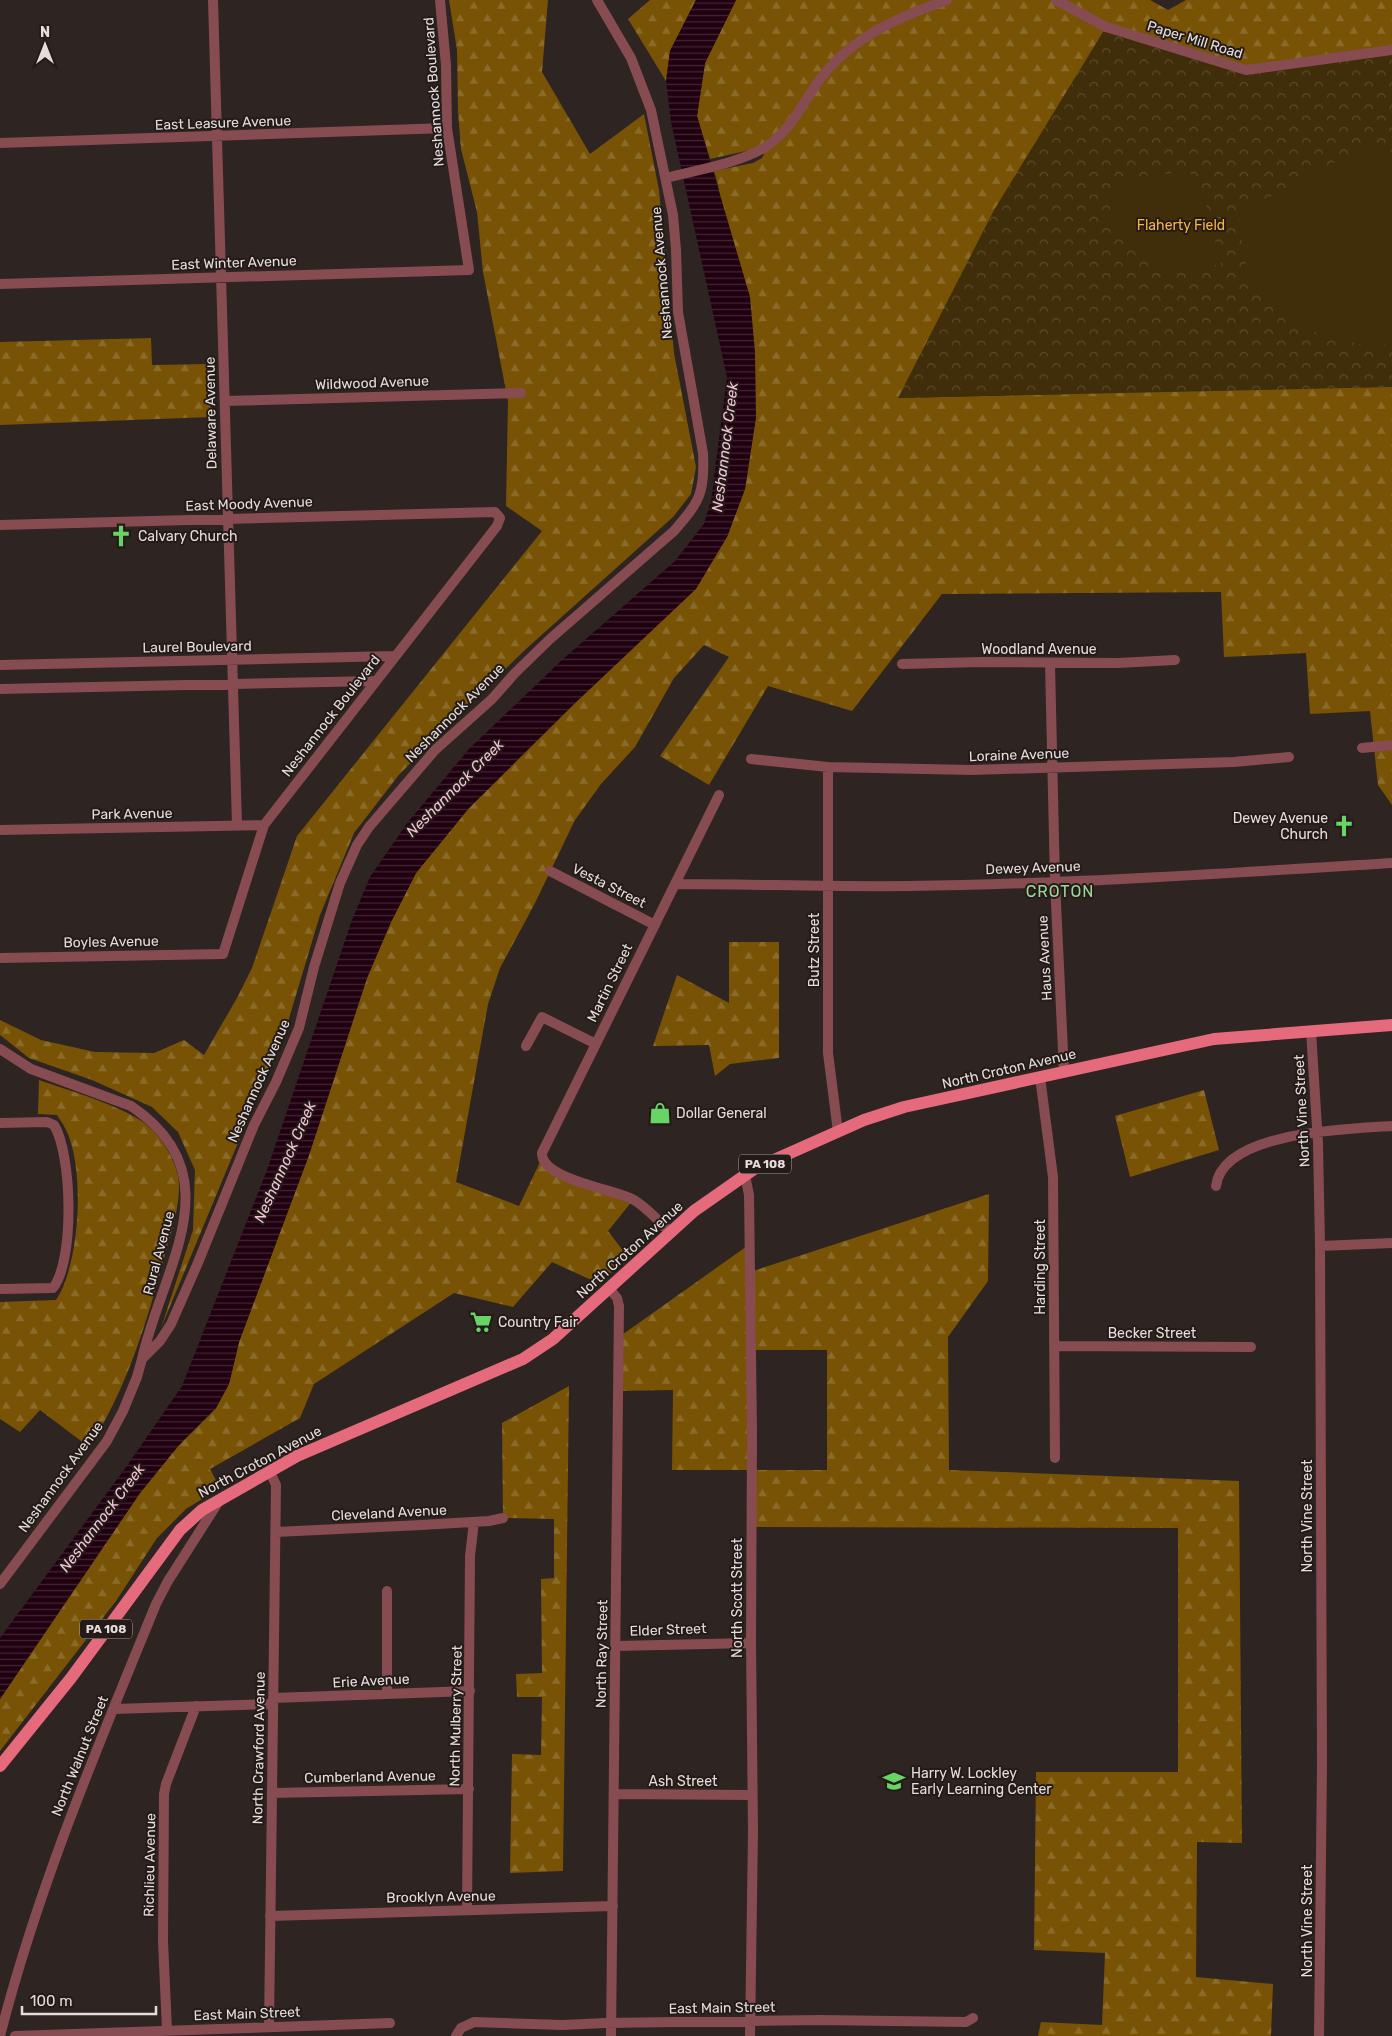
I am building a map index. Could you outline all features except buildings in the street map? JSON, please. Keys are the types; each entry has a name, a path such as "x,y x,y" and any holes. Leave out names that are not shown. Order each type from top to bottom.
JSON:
{"main road":[{"name":"North Croton Avenue","path":"0,1766 71,1678 180,1530 202,1510 318,1446 531,1354 553,1340 670,1232 715,1196 754,1169 888,1112 1040,1077 1214,1039 1392,1025"}],"street":[{"name":"Delaware Avenue","path":"214,0 237,824"},
{"name":"Neshannock Boulevard","path":"440,0 446,65 447,128 469,270"},
{"name":"Neshannock Avenue","path":"0,1584 106,1441 122,1412 142,1359 160,1341 170,1324 198,1265 254,1125 294,1040 340,882 357,845 369,828 435,750 492,699 514,673 550,639 674,531 691,511 700,496 704,475 703,453 678,312 674,224 669,177 646,92 631,58 596,0"},
{"path":"669,177 749,156 768,145 789,126 822,77 848,49 887,24 947,0"},
{"name":"Paper Mill Road","path":"1056,0 1106,27 1246,70 1392,50"},
{"name":"East Leasure Avenue","path":"0,143 447,128"},
{"name":"East Winter Avenue","path":"0,284 469,270"},
{"name":"Wildwood Avenue","path":"225,401 521,393"},
{"name":"East Moody Avenue","path":"0,525 495,512 498,516"},
{"name":"Neshannock Boulevard","path":"223,954 264,824 497,526 500,522 498,516"},
{"name":"Laurel Boulevard","path":"0,665 395,656"},
{"name":"Woodland Avenue","path":"902,664 982,662 1118,663 1175,660"},
{"name":"Haus Avenue","path":"1050,663 1054,882 1064,1072"},
{"path":"0,689 375,681"},
{"path":"1362,748 1392,745"},
{"name":"Loraine Avenue","path":"751,760 828,767 972,770 1234,762 1289,757"},
{"name":"Butz Street","path":"828,767 828,1053 838,1132"},
{"name":"Martin Street","path":"670,1232 634,1200 588,1186 564,1174 544,1163 542,1153 719,795"},
{"name":"Park Avenue","path":"0,830 264,824"},
{"name":"Dewey Avenue","path":"674,884 908,886 1054,882 1392,863"},
{"name":"Vesta Street","path":"550,872 655,925"},
{"name":"Boyles Avenue","path":"0,958 223,954"},
{"path":"526,1046 542,1017 596,1044"},
{"name":"North Vine Street","path":"1311,1031 1317,1132 1320,1246 1322,1666 1319,2036"},
{"name":"Rural Avenue","path":"0,1049 31,1069 131,1106 158,1128 175,1152 185,1183 184,1221 180,1241 142,1359"},
{"name":"Harding Street","path":"1040,1077 1053,1178 1055,1458"},
{"path":"0,1123 47,1122 52,1124 56,1129 68,1182 68,1214 60,1274 53,1288 0,1289"},
{"path":"1216,1186 1219,1175 1225,1166 1248,1148 1317,1132 1392,1126"},
{"name":"North Scott Street","path":"745,1175 749,1195 752,1470 750,2036"},
{"path":"1320,1246 1392,1243"},
{"name":"North Ray Street","path":"609,1288 617,1298 619,1306 611,2036"},
{"name":"Becker Street","path":"1054,1346 1251,1347"},
{"name":"North Crawford Avenue","path":"261,2030 270,1916 272,1793 276,1485 270,1472"},
{"name":"North Walnut Street","path":"0,2036 30,1929 73,1810 160,1596 219,1500"},
{"name":"Cleveland Avenue","path":"276,1532 474,1522 503,1518"},
{"name":"North Mulberry Street","path":"467,1910 470,1556 474,1522"},
{"path":"387,1591 387,1694"},
{"name":"Elder Street","path":"616,1646 751,1643"},
{"name":"Erie Avenue","path":"114,1709 470,1691"},
{"name":"Richlieu Avenue","path":"167,2030 163,1941 164,1794 166,1784 196,1706"},
{"name":"Cumberland Avenue","path":"272,1793 469,1789"},
{"name":"Ash Street","path":"614,1794 752,1795"},
{"name":"Brooklyn Avenue","path":"270,1916 613,1906"},
{"name":"East Main Street","path":"456,2036 461,2028 472,2023 506,2022 563,2025 820,2020 966,2022 972,2018"},
{"name":"East Main Street","path":"15,2036 123,2034 167,2030 261,2030 390,2023"}],"green space":[{"path":"449,0 548,0 542,72 590,154 644,114 659,190 674,353 696,467 691,494 673,517 526,649 448,724 398,776 354,833 320,915 287,1025 161,1328 193,1230 195,1170 178,1132 152,1107 92,1080 29,1058 0,1035 0,1020 41,1040 95,1052 154,1053 184,1040 204,1055 252,968 297,836 542,531 506,506 508,401 483,272 477,212 461,149 457,50"},
{"path":"650,0 696,0 670,51 666,81 628,19"},
{"path":"736,0 1150,0 1168,10 1186,0 1392,0 1392,48 898,398 1075,394 1392,348 1392,805 1378,785 1370,711 1310,714 1306,653 1224,657 1221,592 942,594 852,711 768,686 709,785 660,756 729,657 704,645 674,678 635,747 601,784 575,820 534,905 500,968 488,1004 456,1182 519,1206 542,1158 544,1163 633,1200 608,1231 627,1256 600,1284 552,1262 513,1307 454,1293 314,1384 300,1418 210,1469 220,1488 186,1509 157,1538 116,1601 0,1751 0,1699 140,1493 179,1445 216,1408 229,1384 239,1342 309,1155 367,978 391,922 416,873 469,808 571,707 727,537 745,489 756,417 718,185 714,171 753,163 762,158 768,146 710,159 697,116 705,63"},
{"name":"Flaherty Field","path":"1106,27 1246,70 1392,48 1392,387 898,398 994,210"},
{"path":"1366,146 1392,152 1392,343 1372,347 1318,334 1278,306 1250,276 1244,259 1239,213"},
{"path":"1187,172 1199,179 1221,264 1182,270 1144,261 1121,239 1110,213 1110,179"},
{"path":"151,338 152,365 209,364 211,417 0,425 0,342"},
{"path":"729,942 779,942 779,1058 730,1064 715,1076 709,1045 653,1046 677,975 729,1003"},
{"path":"39,1080 98,1100 129,1113 141,1121 164,1144 171,1156 178,1176 179,1194 176,1212 145,1325 115,1400 89,1447 40,1410 20,1432 0,1419 0,1302 56,1300 64,1284 75,1240 78,1190 72,1145 57,1115 38,1114"},
{"path":"1204,1090 1219,1150 1130,1177 1115,1116"},
{"path":"989,1194 988,1281 948,1337 949,1470 1239,1481 1242,1843 1197,1842 1196,1977 1273,1984 1271,2036 1038,2036 1041,2022 1102,2025 1105,1953 1034,1950 1036,1772 1178,1772 1178,1528 751,1527 752,1470 672,1470 673,1390 619,1391 619,1337 750,1244 750,1272","holes":["751,1350 827,1350 827,1470 752,1470"]},
{"path":"569,1386 563,1871 510,1873 512,1754 541,1755 542,1697 517,1697 516,1674 542,1673 541,1579 554,1578 554,1519 503,1518 502,1423"}],"water":[{"name":"Neshannock Creek","path":"696,0 736,0 705,63 697,116 750,297 755,352 756,417 745,489 727,537 696,589 571,707 469,808 416,873 391,922 367,978 309,1155 239,1342 229,1384 216,1408 179,1445 140,1493 0,1699 0,1638 129,1463 182,1386 267,1170 352,920 370,877 408,822 469,749 562,660 675,561 704,524 711,501 727,377 671,122 666,81 670,51"}],"place":[{"name":"Calvary Church","path":"121,536"},
{"name":"Dewey Avenue Church","path":"1344,826"},
{"name":"Dollar General","path":"660,1113"},
{"name":"Country Fair","path":"481,1322"},
{"name":"Harry W. Lockley Early Learning Center","path":"894,1781"}],"district":[{"name":"CROTON","path":"1060,891"}]}
